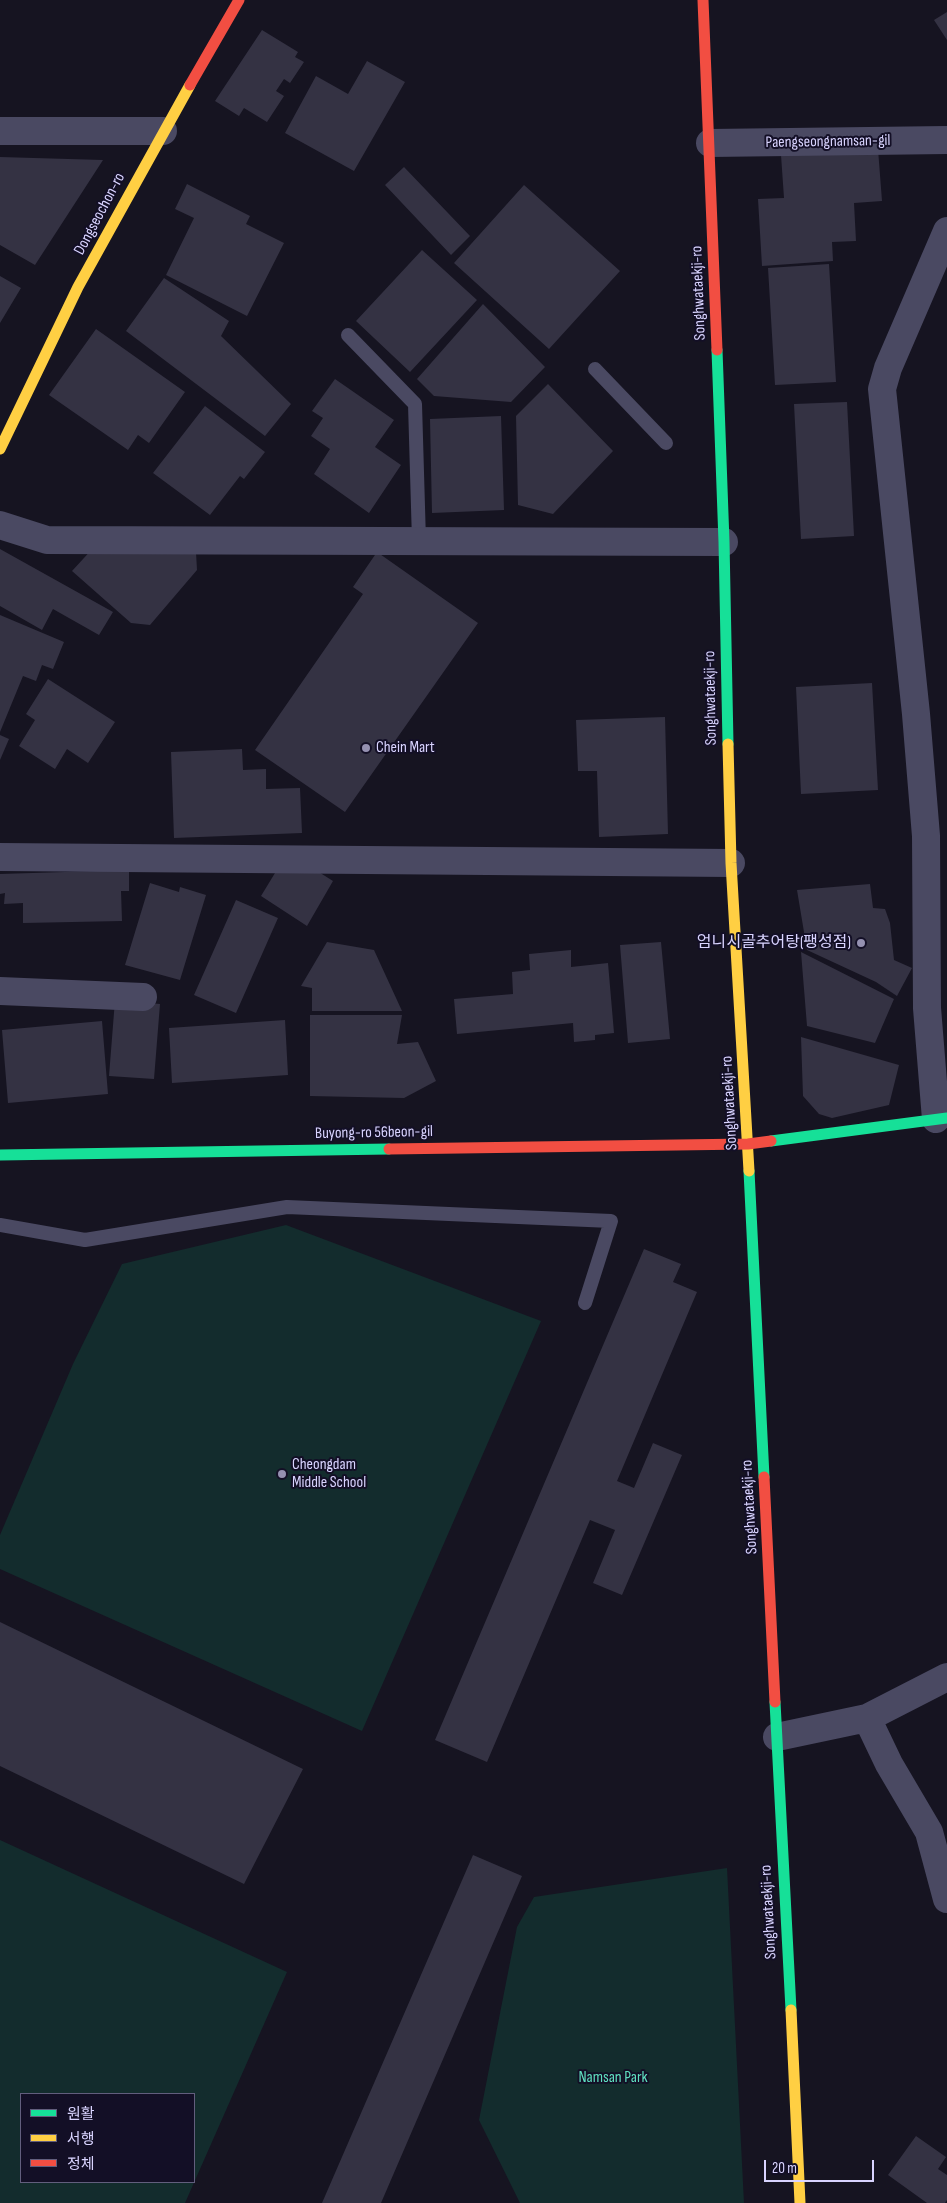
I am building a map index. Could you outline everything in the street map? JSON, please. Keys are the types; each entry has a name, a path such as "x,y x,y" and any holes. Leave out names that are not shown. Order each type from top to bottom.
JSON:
{"street":[{"name":"Dongseochon-ro","path":"0,449 78,287 163,131 239,0"},
{"name":"Songhwataekji-ro","path":"703,0 724,542 731,863 748,1144 800,2203"},
{"path":"0,130 163,131"},
{"name":"Paengseongnamsan-gil","path":"710,144 947,140"},
{"path":"941,1119 927,1008 926,836 916,714 882,389 888,368 947,231"},
{"path":"0,525 47,540 724,542"},
{"path":"0,857 731,863"},
{"path":"0,991 143,997"},
{"name":"Buyong-ro 56beon-gil","path":"0,1155 748,1144 941,1119"},
{"path":"777,1737 866,1718 947,1677"},
{"path":"866,1718 889,1764 929,1832 947,1899"}],"lane":[{"path":"348,334 415,404 419,541"},
{"path":"595,369 666,443"},
{"path":"0,1225 85,1240 287,1207 612,1221 585,1303"}],"green space":[{"path":"286,1225 541,1321 362,1731 0,1569 0,1535 73,1364 122,1264"},
{"path":"0,1840 287,1972 195,2180 195,2093 20,2093 20,2183 194,2183 185,2203 0,2203"},
{"name":"Namsan Park","path":"727,1868 744,2203 520,2203 479,2120 517,1927 534,1897"}],"building":[{"path":"947,12 947,40 934,20"},
{"path":"262,30 298,52 295,57 304,62 290,83 284,79 276,91 284,96 267,122 244,108 239,116 215,101"},
{"path":"367,61 405,82 354,171 285,133 316,76 348,94"},
{"path":"878,149 882,201 854,203 856,241 832,242 833,261 762,266 758,199 784,198 781,155"},
{"path":"0,157 103,160 35,265 0,245"},
{"path":"404,167 470,236 451,255 385,185"},
{"path":"187,184 250,216 246,224 284,243 247,316 166,275 194,218 175,209"},
{"path":"524,185 620,271 549,349 454,263"},
{"path":"422,250 477,300 410,372 356,321"},
{"path":"829,264 836,382 775,385 768,268"},
{"path":"0,276 21,288 0,323"},
{"path":"164,278 229,321 221,336 291,404 265,436 126,331"},
{"path":"483,304 545,367 511,402 434,396 417,379"},
{"path":"96,329 185,392 149,443 138,435 128,450 49,395"},
{"path":"335,379 394,420 375,447 401,465 369,513 314,474 330,449 311,436 323,418 312,411"},
{"path":"548,384 613,451 553,514 518,505 516,416"},
{"path":"847,402 854,536 801,539 794,404"},
{"path":"205,406 265,452 244,479 240,476 210,515 153,473"},
{"path":"501,416 504,510 432,513 430,419"},
{"path":"95,546 196,552 197,570 150,625 131,623 72,571"},
{"path":"0,549 113,612 99,635 53,609 42,630 0,606"},
{"path":"377,552 478,623 345,812 255,750 363,594 353,587"},
{"path":"0,615 64,642 53,669 42,665 36,681 23,676 0,732"},
{"path":"48,679 115,722 88,763 67,749 55,769 19,746 35,720 26,714"},
{"path":"872,683 878,790 801,794 796,687"},
{"path":"665,717 668,834 599,837 597,771 578,771 576,720"},
{"path":"0,735 9,739 0,760"},
{"path":"242,749 243,770 266,769 266,789 300,788 302,833 174,838 171,752"},
{"path":"314,869 333,881 307,926 261,896 275,873"},
{"path":"129,870 129,891 121,891 122,921 23,923 23,903 4,904 5,893 0,894 0,874"},
{"path":"150,883 179,892 180,887 206,895 180,980 125,965"},
{"path":"870,884 873,908 885,909 890,923 894,960 912,968 897,996 876,982 807,950 797,890"},
{"path":"236,900 278,918 236,1013 194,995"},
{"path":"327,942 374,950 402,1011 312,1011 312,988 301,986"},
{"path":"661,942 670,1039 628,1043 620,945"},
{"path":"571,950 571,967 608,963 614,1033 595,1035 595,1040 574,1042 573,1023 457,1034 454,999 513,994 512,972 530,970 529,954"},
{"path":"801,952 894,999 875,1043 807,1026"},
{"path":"115,1000 160,1004 154,1079 109,1076"},
{"path":"310,1015 402,1015 397,1044 418,1042 436,1081 404,1098 310,1096"},
{"path":"285,1020 288,1075 172,1083 169,1028"},
{"path":"102,1021 108,1094 8,1103 2,1030"},
{"path":"801,1037 899,1065 889,1105 832,1118 819,1114 803,1096"},
{"path":"644,1249 681,1264 673,1282 697,1292 617,1481 634,1488 653,1443 682,1455 622,1595 593,1583 615,1530 590,1520 487,1762 435,1740"},
{"path":"0,1622 303,1769 244,1884 0,1766"},
{"path":"473,1855 522,1876 381,2203 322,2203"},
{"path":"916,2136 946,2157 938,2169 947,2175 947,2200 945,2203 927,2203 888,2175"}],"traffic: fast":[{"path":"717,350 724,542 728,744"},
{"path":"771,1141 947,1118"},
{"path":"0,1155 389,1149"},
{"path":"749,1171 764,1477"},
{"path":"775,1702 791,2010"}],"traffic: slow":[{"path":"0,449 78,287 190,85"},
{"path":"728,744 731,863 749,1171"},
{"path":"791,2010 800,2203"}],"traffic: jam":[{"path":"190,85 239,0"},
{"path":"703,0 717,350"},
{"path":"389,1149 748,1144 771,1141"},
{"path":"764,1477 775,1702"}],"place":[{"name":"Chein Mart","path":"366,748"},
{"name":"엄니시골추어탕(팽성점)","path":"861,943"},
{"name":"Cheongdam Middle School","path":"282,1474"}]}
